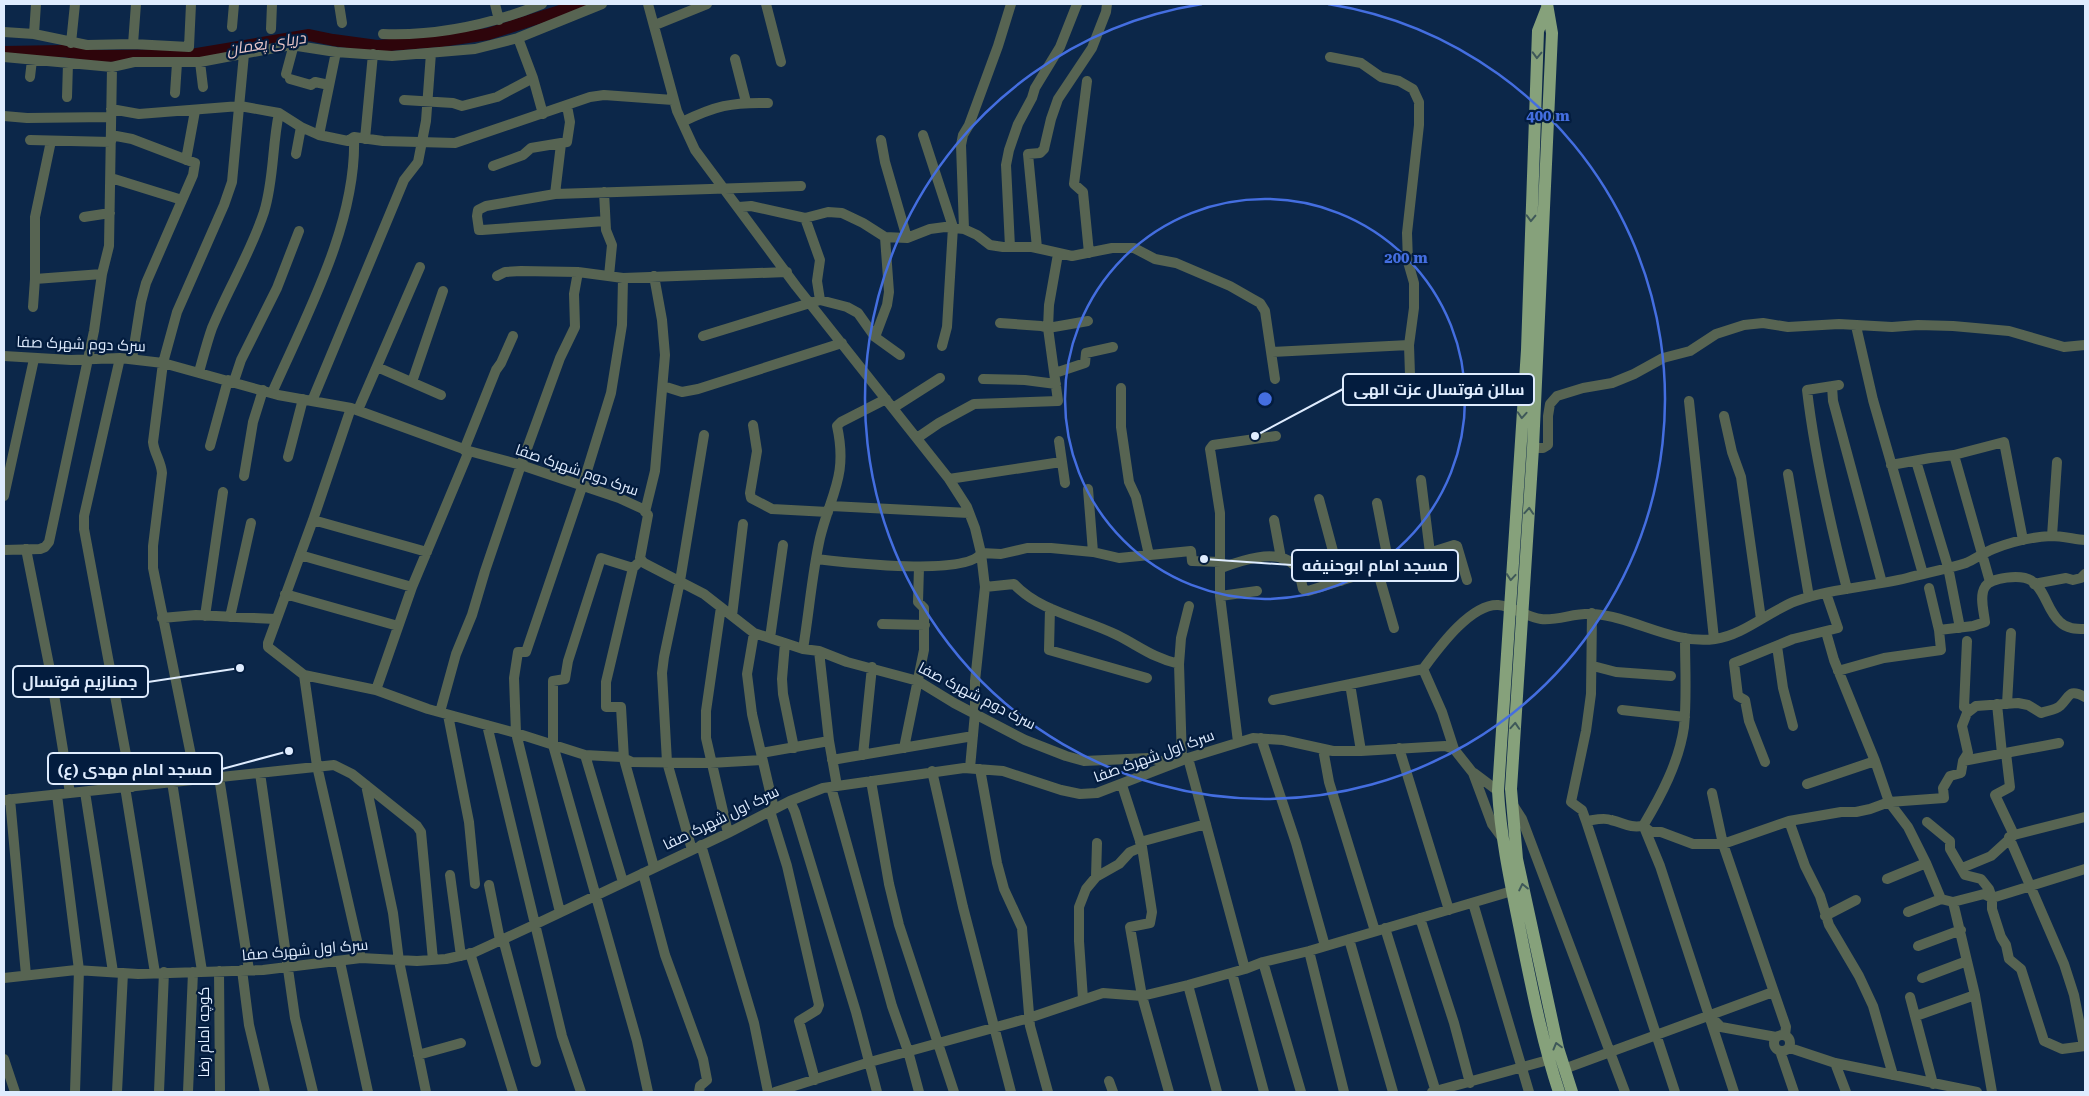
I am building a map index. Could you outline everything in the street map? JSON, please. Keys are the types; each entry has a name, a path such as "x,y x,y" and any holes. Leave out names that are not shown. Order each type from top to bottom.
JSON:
{"main road":[{"path":"1547,6 1552,33 1534,448 1507,809 1503,840 1548,1060 1559,1092"},
{"path":"1547,6 1538,32 1527,350 1498,791 1507,809 1541,975 1558,1048 1572,1092"}],"street":[{"path":"34,34 36,4"},
{"path":"71,43 75,4"},
{"path":"133,44 136,4"},
{"path":"4,32 34,34 87,45 133,44 189,47 191,4"},
{"path":"232,28 234,4"},
{"path":"271,28 272,4"},
{"path":"339,4 342,23"},
{"path":"495,4 499,20"},
{"path":"383,34 446,29 499,20 542,4"},
{"path":"4,57 112,67 134,62 200,62 291,45 336,52 394,56 431,53 475,49 518,38 602,4"},
{"path":"648,4 673,100 695,150 787,272 815,302 842,343 949,478 969,513 982,553 985,587 975,681 973,736 975,769 1004,889 1022,928 1029,1018 1048,1092"},
{"path":"654,26 707,4"},
{"path":"766,4 781,62"},
{"path":"942,346 947,327 958,228 963,135 969,125 992,63 1011,4"},
{"path":"1010,247 1006,165 1009,150 1018,124 1032,98 1035,88 1060,47 1077,4"},
{"path":"1037,248 1028,154 1040,153 1044,149 1051,118 1058,99 1092,48 1106,12 1107,4"},
{"path":"518,38 533,78 543,114"},
{"path":"291,45 288,77 311,85 315,82 329,85"},
{"path":"319,135 336,52"},
{"path":"288,457 308,400 404,180 418,162 428,102 431,53"},
{"path":"196,780 153,568 152,546 162,472 161,462 154,449 153,442 163,363 177,312 224,205 232,182 244,54"},
{"path":"365,139 373,54"},
{"path":"1330,57 1361,63 1381,78 1399,81 1413,89 1419,102 1419,125 1407,233 1408,262 1414,283 1414,308 1409,346 1410,375"},
{"path":"735,59 746,102"},
{"path":"30,78 32,60"},
{"path":"200,62 203,87"},
{"path":"66,97 68,63"},
{"path":"175,93 177,63"},
{"path":"4,550 40,549 49,542 94,331 102,274 109,246 112,67"},
{"path":"404,100 453,103 462,106 498,97 533,78"},
{"path":"1087,81 1074,184 1083,192 1089,253"},
{"path":"4,116 28,118 110,113 139,114 240,106 279,114 319,135 348,141 354,137 455,143 590,97 604,96 673,100"},
{"path":"682,122 719,106 746,102 768,102"},
{"path":"493,166 524,155 531,148 567,142 570,122 567,106"},
{"path":"186,160 195,111"},
{"path":"199,372 212,328 242,266 264,212 273,173 273,139 279,114"},
{"path":"296,154 301,127"},
{"path":"923,135 958,228"},
{"path":"244,476 254,422 337,242 355,160 354,137"},
{"path":"30,140 132,139 195,164 182,200 146,283 132,359"},
{"path":"881,140 885,162 907,238"},
{"path":"33,307 36,279 35,218 51,141"},
{"path":"555,194 560,144"},
{"path":"111,178 182,200"},
{"path":"605,221 479,230 477,216 478,210 486,206 555,194 726,190 801,186"},
{"path":"604,192 605,221 612,245 609,276"},
{"path":"738,207 751,206 805,218 828,212 842,214 863,223 885,237 907,238 930,229 958,228 977,235 990,245 1037,248 1072,256 1112,248 1134,248 1155,259 1176,262 1260,303 1265,311 1275,379"},
{"path":"84,217 110,214"},
{"path":"805,218 820,260 815,302"},
{"path":"210,446 231,380 277,288 299,231"},
{"path":"875,338 888,298 885,237"},
{"path":"916,438 974,404 1057,402 1055,373 1048,328 1049,305 1058,254"},
{"path":"420,267 377,367 354,409 285,594 268,647 304,675 376,690 444,714 516,733 585,755 624,759 632,762 710,763 761,757 794,748 828,742"},
{"path":"497,276 505,272 521,271 578,272 623,278 787,272"},
{"path":"475,884 470,822 444,714 456,654 472,615 485,570 521,465 560,358 575,327 574,294 578,272"},
{"path":"36,279 102,274"},
{"path":"645,512 655,471 663,386 665,338 654,276"},
{"path":"560,912 516,733 514,678 518,652 526,652 611,393 622,325 623,278"},
{"path":"412,382 443,291"},
{"path":"704,336 815,302 847,307 858,313 875,338 900,356"},
{"path":"1000,323 1048,328 1088,321"},
{"path":"1534,448 1543,448 1548,445 1550,404 1557,396 1583,388 1612,383 1634,374 1663,358 1690,351 1716,334 1744,325 1763,323 1788,327 1839,324 1892,328 1918,325 2009,331 2064,347 2085,344"},
{"path":"1856,326 1873,400 1923,574"},
{"path":"376,690 412,588 496,370 513,336"},
{"path":"663,386 682,392 698,389 842,343"},
{"path":"1055,373 1085,363 1086,353 1113,346"},
{"path":"1272,352 1409,346"},
{"name":"سرک دوم شهرک صفا","path":"4,356 34,359 120,358 163,363 231,380 268,392 354,409 466,451 521,465 619,498 643,509 648,515 640,558 704,594 754,633 847,662 918,680 954,703 1025,740 1084,761 1149,758 1164,762 1168,766"},
{"path":"120,358 84,522 160,972 159,1092"},
{"path":"4,496 34,359"},
{"path":"377,367 441,395"},
{"path":"893,408 940,378"},
{"path":"983,379 1025,380 1056,384"},
{"path":"1847,589 1829,520 1812,438 1807,390 1836,386 1833,401 1882,583"},
{"path":"1121,388 1121,426 1129,482 1136,497 1149,555"},
{"path":"803,649 820,539 841,474 842,456 837,426 841,422 886,399"},
{"path":"1689,401 1714,640"},
{"path":"1724,416 1732,452 1741,477 1761,619"},
{"path":"753,425 757,451 750,493 752,498 772,509 969,513"},
{"path":"704,435 680,581 662,672 667,762 754,1023 768,1092"},
{"path":"1238,742 1220,596 1220,513 1210,448 1213,445 1276,436"},
{"path":"1059,441 1065,483"},
{"path":"1891,465 1954,456 2004,442 2024,540"},
{"path":"1954,456 1990,582"},
{"path":"1916,461 1948,566 1960,628"},
{"path":"949,478 1061,462"},
{"path":"2052,536 2057,462"},
{"path":"1788,474 1809,597"},
{"path":"1421,480 1430,553"},
{"path":"1088,489 1093,552"},
{"path":"205,616 223,492"},
{"path":"1319,499 1340,581"},
{"path":"1377,503 1389,565"},
{"path":"313,520 427,552"},
{"path":"1274,520 1281,558"},
{"path":"230,617 250,523"},
{"path":"732,616 742,524"},
{"path":"1273,700 1423,670 1442,644 1465,621 1484,608 1497,605 1509,607 1522,614 1543,619 1592,613 1685,638 1714,640 1734,634 1796,601 1826,593 1923,574 1966,562 2012,542 2052,536 2085,540"},
{"path":"770,638 783,545"},
{"path":"817,559 885,566 919,567 975,560 982,553 1001,554 1027,548 1093,552 1119,558 1192,551 1192,561 1221,565 1256,557 1281,558 1293,563 1298,570 1303,589 1308,590 1457,546 1467,580"},
{"path":"26,549 50,670 70,793"},
{"path":"300,555 412,588"},
{"path":"633,568 601,558 564,679 554,681 554,745 637,1041 648,1092"},
{"path":"642,560 633,568 606,682 606,707 621,706 624,759 654,867"},
{"path":"904,748 924,650 924,608 918,602 919,567"},
{"path":"1377,569 1394,628"},
{"path":"2034,584 2066,578 2073,580 2081,578 2085,574"},
{"path":"1939,630 1973,626 1985,622 1982,595 1985,586 1990,582 2007,577 2023,577 2034,584 2045,597 2060,623 2074,629 2085,629"},
{"path":"985,587 1014,584 1023,594 1050,608 1118,636 1145,652 1179,664"},
{"path":"1838,670 1884,658 1942,650 1929,588"},
{"path":"1220,596 1257,591"},
{"path":"1765,762 1749,721 1745,700 1738,696 1734,663 1793,639 1838,628 1826,593"},
{"path":"285,594 398,626"},
{"path":"1189,606 1181,638 1179,664 1185,759 1206,824 1245,969"},
{"path":"721,607 706,711 706,738 710,763 728,833"},
{"path":"1050,608 1049,650 1147,678"},
{"path":"1592,613 1593,666 1586,731 1571,802 1582,810 1586,821 1675,1092"},
{"path":"162,618 205,616 276,619"},
{"path":"882,624 925,626"},
{"path":"1826,632 1838,670 1876,761 1889,802 1908,827 1941,899"},
{"path":"754,633 747,674 752,714 772,810 819,1005 817,1010 799,1021 816,1080"},
{"path":"1927,822 1950,841 1950,849 1965,875 1981,879 1989,889 1992,898 1992,909 2001,937 2006,945 2009,959 2021,969 2044,1041 2062,1049 2085,1046 2074,995 2064,964 1995,795 2010,787 2004,754 2002,704 2011,633"},
{"path":"1643,826 1660,797 1678,753 1685,717 1685,638"},
{"path":"1968,641 1964,707 1970,709"},
{"path":"785,643 782,679 783,694 794,748"},
{"path":"1777,646 1782,688 1793,726"},
{"path":"819,652 834,786 892,1006 908,1051 919,1092"},
{"path":"1593,666 1616,672 1671,676"},
{"path":"863,755 872,667"},
{"path":"1423,670 1442,712 1454,749 1473,773 1498,791"},
{"path":"304,675 317,766 361,958"},
{"path":"1350,684 1361,751"},
{"path":"1586,821 1611,819 1621,825 1643,826 1651,832 1662,832 1692,844 1723,844 1789,821 1841,812 1863,811 1889,802 1944,798 1944,788 1950,776 1961,773 1963,761 1968,753 1962,726 1970,709 1976,706 2002,704 2028,705 2041,713 2059,708 2068,695 2074,692 2085,696"},
{"path":"1622,710 1685,717"},
{"path":"487,725 562,1036 581,1092"},
{"path":"832,760 973,736"},
{"path":"1261,738 1296,843 1326,946"},
{"name":"سرک اول شهرک صفا","path":"4,978 79,970 118,973 288,968 361,958 399,961 433,960 465,954 502,940 536,924 728,833 790,801 810,792 834,786 932,771 975,769 1003,771 1080,794 1097,794 1185,759 1238,742 1261,738 1283,740 1323,749 1361,751 1445,746 1454,749"},
{"path":"1963,761 2059,744"},
{"path":"1399,748 1449,910"},
{"path":"1323,749 1329,782 1434,1092 1473,1086 1548,1060"},
{"path":"585,755 623,882"},
{"path":"1807,784 1876,761"},
{"path":"26,975 7,800 334,765 345,769 366,785 417,826 421,832 433,960"},
{"path":"932,771 1010,1092"},
{"path":"260,773 295,1018 313,1092"},
{"path":"1473,773 1492,824 1503,840"},
{"path":"219,777 245,970 249,1025 264,1092"},
{"path":"871,781 899,925 954,1092"},
{"path":"172,782 198,971 188,1092"},
{"path":"366,785 393,914 399,961 426,1092"},
{"path":"1122,785 1141,845 1152,912 1150,923 1130,927 1142,996 1169,1092"},
{"path":"85,792 118,973 117,1092"},
{"path":"1712,794 1723,844 1786,1027 1774,1046 1835,1063 1977,1092"},
{"path":"57,795 79,970 75,1092"},
{"path":"790,801 795,812 870,1062 877,1092"},
{"path":"1507,809 1522,819 1625,1092"},
{"path":"1962,868 1991,856 2011,836 2085,817"},
{"path":"1789,821 1820,896 1825,916 1873,1006 1893,1076"},
{"path":"1083,999 1078,942 1079,907 1086,889 1096,877 1119,864 1130,852 1141,845 1206,824"},
{"path":"1643,826 1660,866 1734,1092"},
{"path":"1096,877 1097,843"},
{"path":"1888,879 1926,863"},
{"path":"1908,912 1941,899 1953,902 1984,894 1992,898 2085,869"},
{"path":"643,872 665,955 703,1059 707,1080 700,1086 699,1092"},
{"path":"450,875 465,954 513,1092"},
{"path":"490,885 502,940 536,1062"},
{"path":"775,1092 870,1062 1029,1018 1103,993 1142,996 1188,985 1512,891"},
{"path":"1825,916 1856,900"},
{"path":"1953,902 1975,995 1992,1092"},
{"path":"1473,903 1529,1092"},
{"path":"1420,918 1473,1086"},
{"path":"1918,946 1961,930"},
{"path":"1349,939 1393,1092"},
{"path":"1309,950 1344,1092"},
{"path":"1922,978 1967,961"},
{"path":"340,962 368,1092"},
{"path":"1263,962 1300,1092"},
{"name":"کوچه امام رضا","path":"219,971 220,1092"},
{"path":"1232,973 1264,1092"},
{"path":"1188,985 1217,1092"},
{"path":"1564,1069 1773,992"},
{"path":"1916,1016 1975,995"},
{"path":"1910,998 1933,1084"},
{"path":"1710,1016 1721,1027 1789,1038 1785,1049 1794,1092"},
{"path":"418,1055 461,1043"},
{"path":"4,1059 15,1092"},
{"path":"1835,1063 1846,1092"},
{"path":"1109,1081 1113,1092"}],"waterway":[{"name":"دریای پغمان","path":"4,52 62,51 100,56 191,55 309,35 377,46 441,41 488,34 582,4"}],"place":[{"name":"سالن فوتسال عزت الهی","path":"1255,436"},
{"name":"مسجد امام ابوحنیفه","path":"1204,559"},
{"name":"جمنازیم فوتسال","path":"240,668"},
{"name":"(مسجد امام مهدی (ع","path":"289,751"}]}
